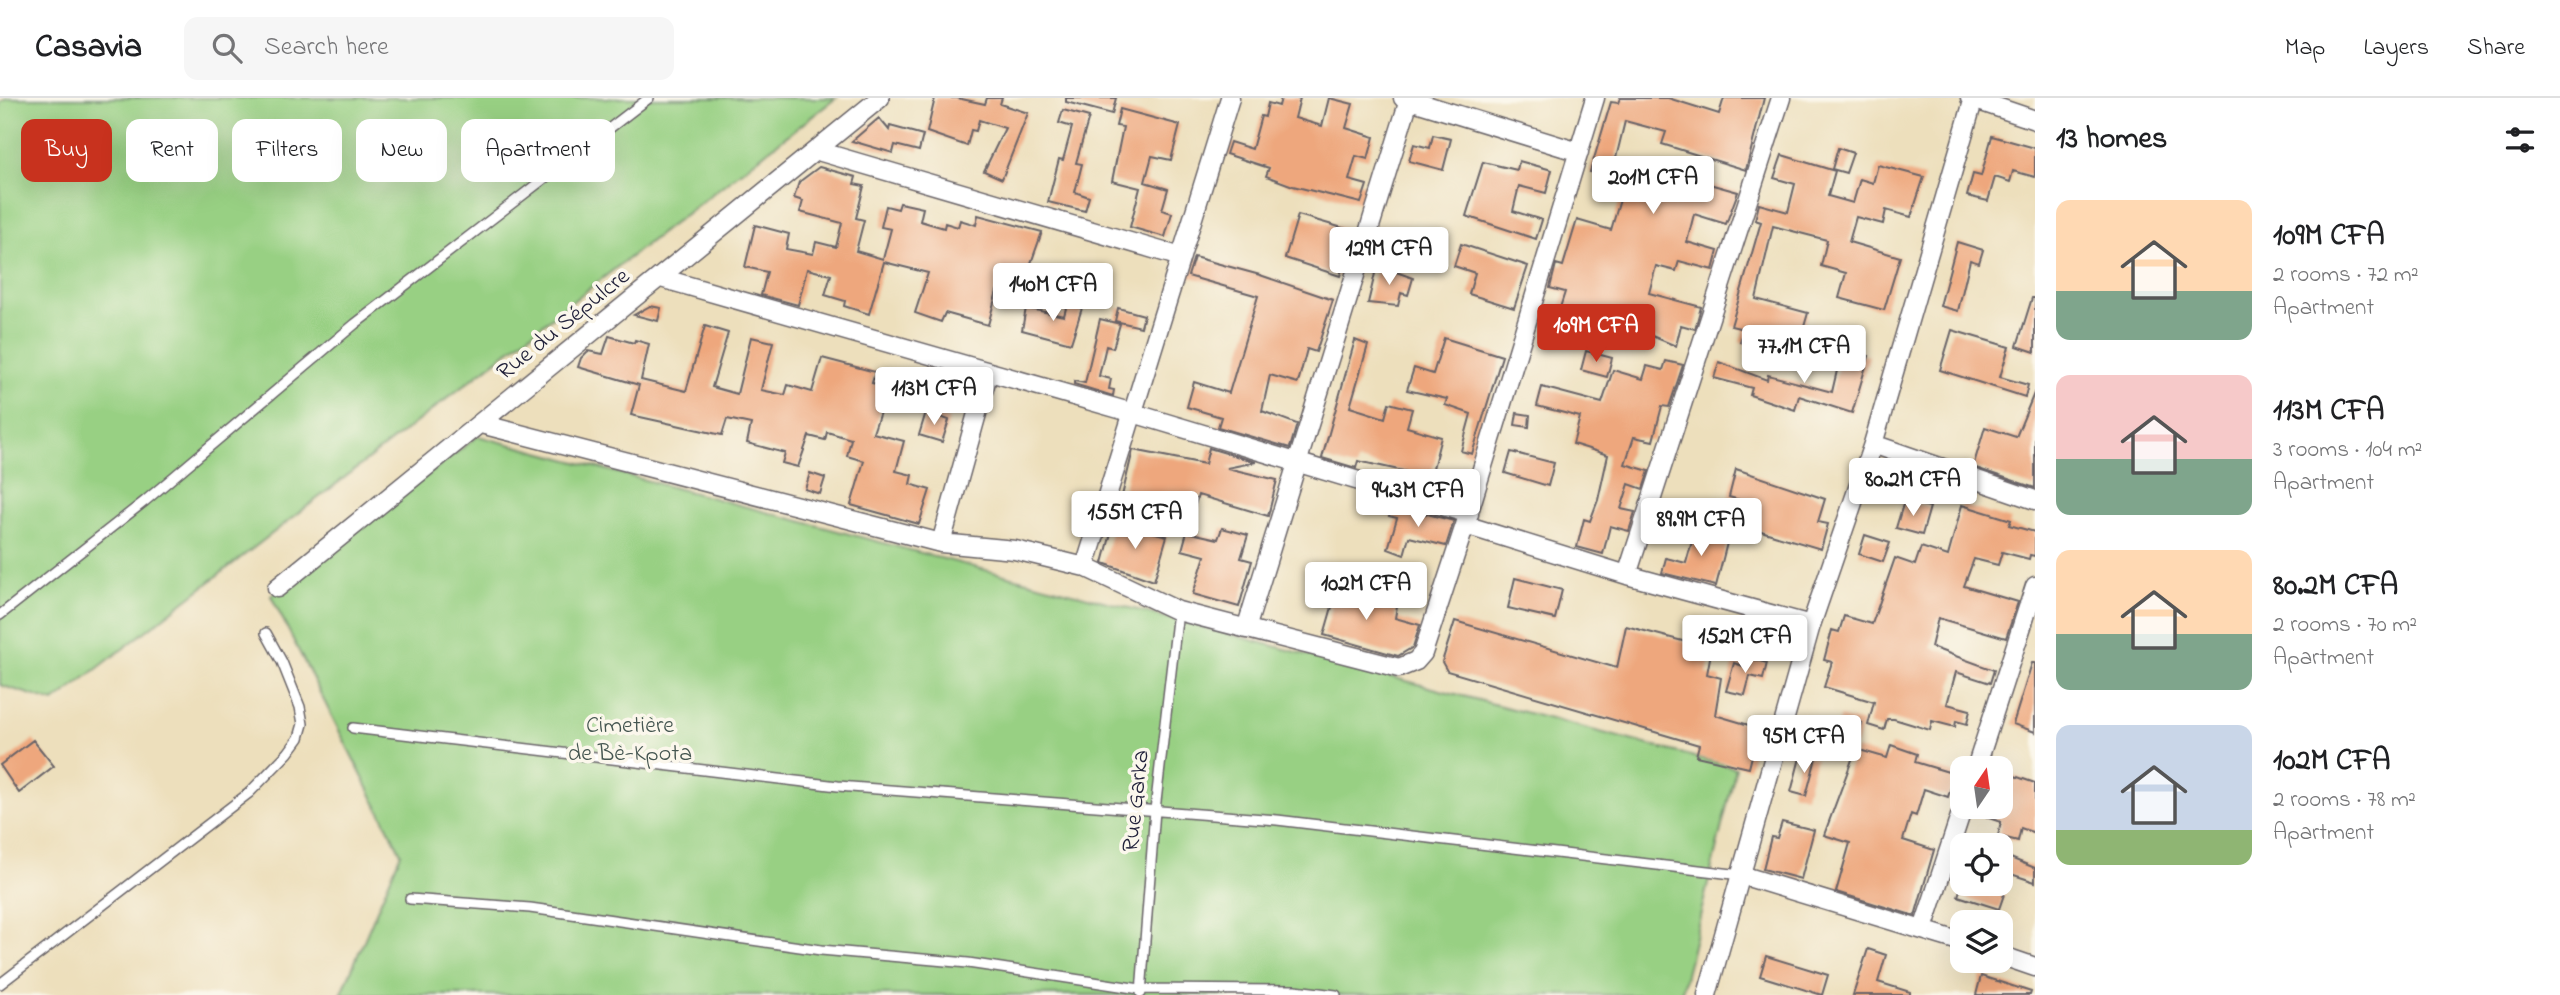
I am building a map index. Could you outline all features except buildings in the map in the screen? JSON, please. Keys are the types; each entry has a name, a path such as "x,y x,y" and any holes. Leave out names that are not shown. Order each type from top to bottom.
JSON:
{"street":[{"name":"Rue du Sépulcre","path":"276,588 880,98"},
{"path":"1085,567 1230,98"},
{"path":"481,424 595,456 941,543 1015,550 1085,567 1178,611 1399,667 1408,666 1423,653 1467,519 1595,98"},
{"path":"1627,575 1781,98"},
{"path":"1707,995 1811,625 1873,444 1973,98 2035,120"},
{"path":"1246,629 1406,99 1579,152"},
{"path":"818,151 1181,257"},
{"path":"661,278 988,374 1133,413 1297,463 1627,575 1811,625"},
{"path":"941,543 988,374"},
{"path":"1873,444 2035,500"},
{"path":"1980,756 2035,586"},
{"path":"1923,929 1959,819"},
{"path":"1741,875 1950,938"},
{"path":"2013,959 2035,967"}],"lane":[{"path":"0,615 165,485 355,324 649,98"},
{"name":"Rue Garka","path":"1140,992 1155,810 1178,611"},
{"path":"0,984 249,793 288,753 299,738 303,724 300,707 282,662 266,633"},
{"path":"353,728 838,786 1277,820 1741,875"},
{"path":"410,900 530,908 821,950 968,963 1140,992 1295,990 1336,995"}],"green space":[{"path":"7,98 836,98 54,702 0,685 0,103"},
{"name":"Cimetière de Bè-Kpota","path":"478,436 1736,768 1681,995 341,995 401,853 271,596"}]}
